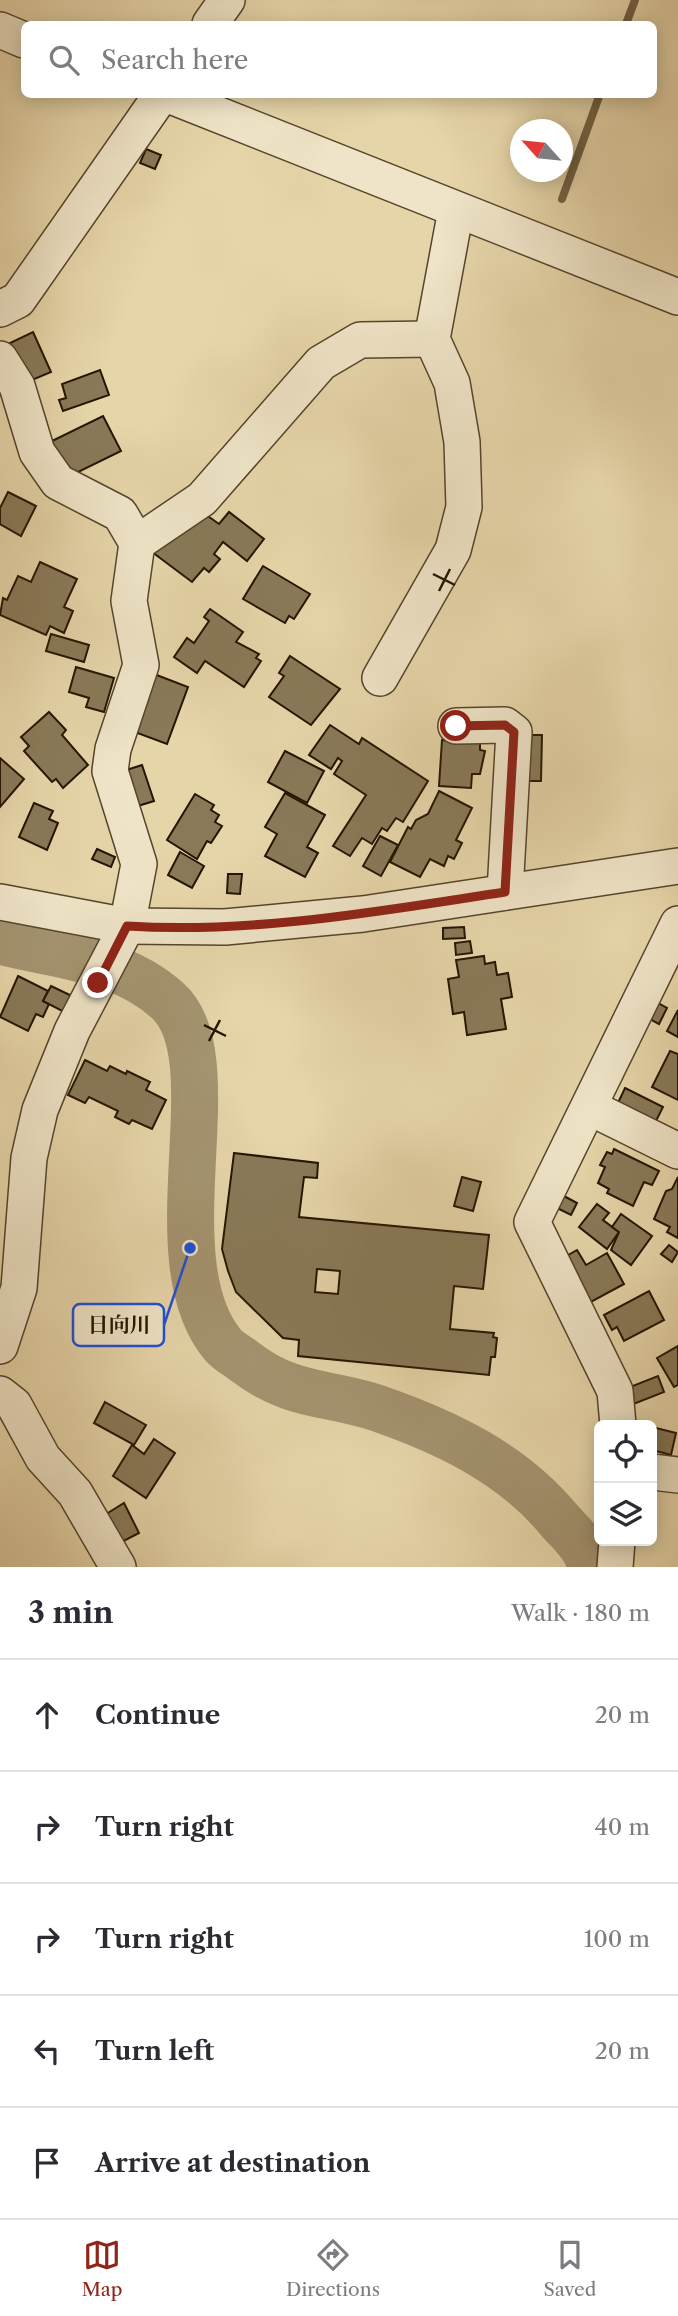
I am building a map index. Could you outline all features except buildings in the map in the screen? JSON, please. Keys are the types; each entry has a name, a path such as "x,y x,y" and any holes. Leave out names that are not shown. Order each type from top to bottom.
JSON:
{"street":[{"path":"212,21 227,0"},
{"path":"0,30 21,39"},
{"path":"0,309 18,300 161,98"},
{"path":"174,98 678,297"},
{"path":"380,678 453,550 464,507 462,442 452,383 432,339 456,210"},
{"path":"137,543 202,499 321,363 360,340 432,339"},
{"path":"0,359 17,386 37,452 58,482 120,514 137,543 128,601 141,665 113,749 110,771 139,864 122,937 72,1031 40,1110 29,1158 19,1288 0,1346"},
{"path":"456,726 505,725 514,732 505,892"},
{"path":"0,902 122,937 166,929 239,926 363,914 678,866"},
{"path":"618,1420 615,1391 532,1222 678,924"},
{"path":"589,1107 678,1151"},
{"path":"0,1394 14,1405 43,1458 75,1493 118,1567"},
{"path":"657,1473 678,1475"},
{"path":"615,1567 617,1546"}],"waterway":[{"path":"627,21 635,0"},
{"path":"562,199 599,98"},
{"path":"0,941 88,960 129,975 167,1000 185,1028 193,1066 193,1262 202,1308 223,1345 278,1382 377,1408 453,1439 476,1452 499,1466 541,1500 579,1542 590,1567"}],"place":[{"name":"日向川","path":"190,1248"}],"route":[{"path":"98,983 127,926 166,929 225,927 363,914 505,892 514,732 505,725 456,726"}]}
